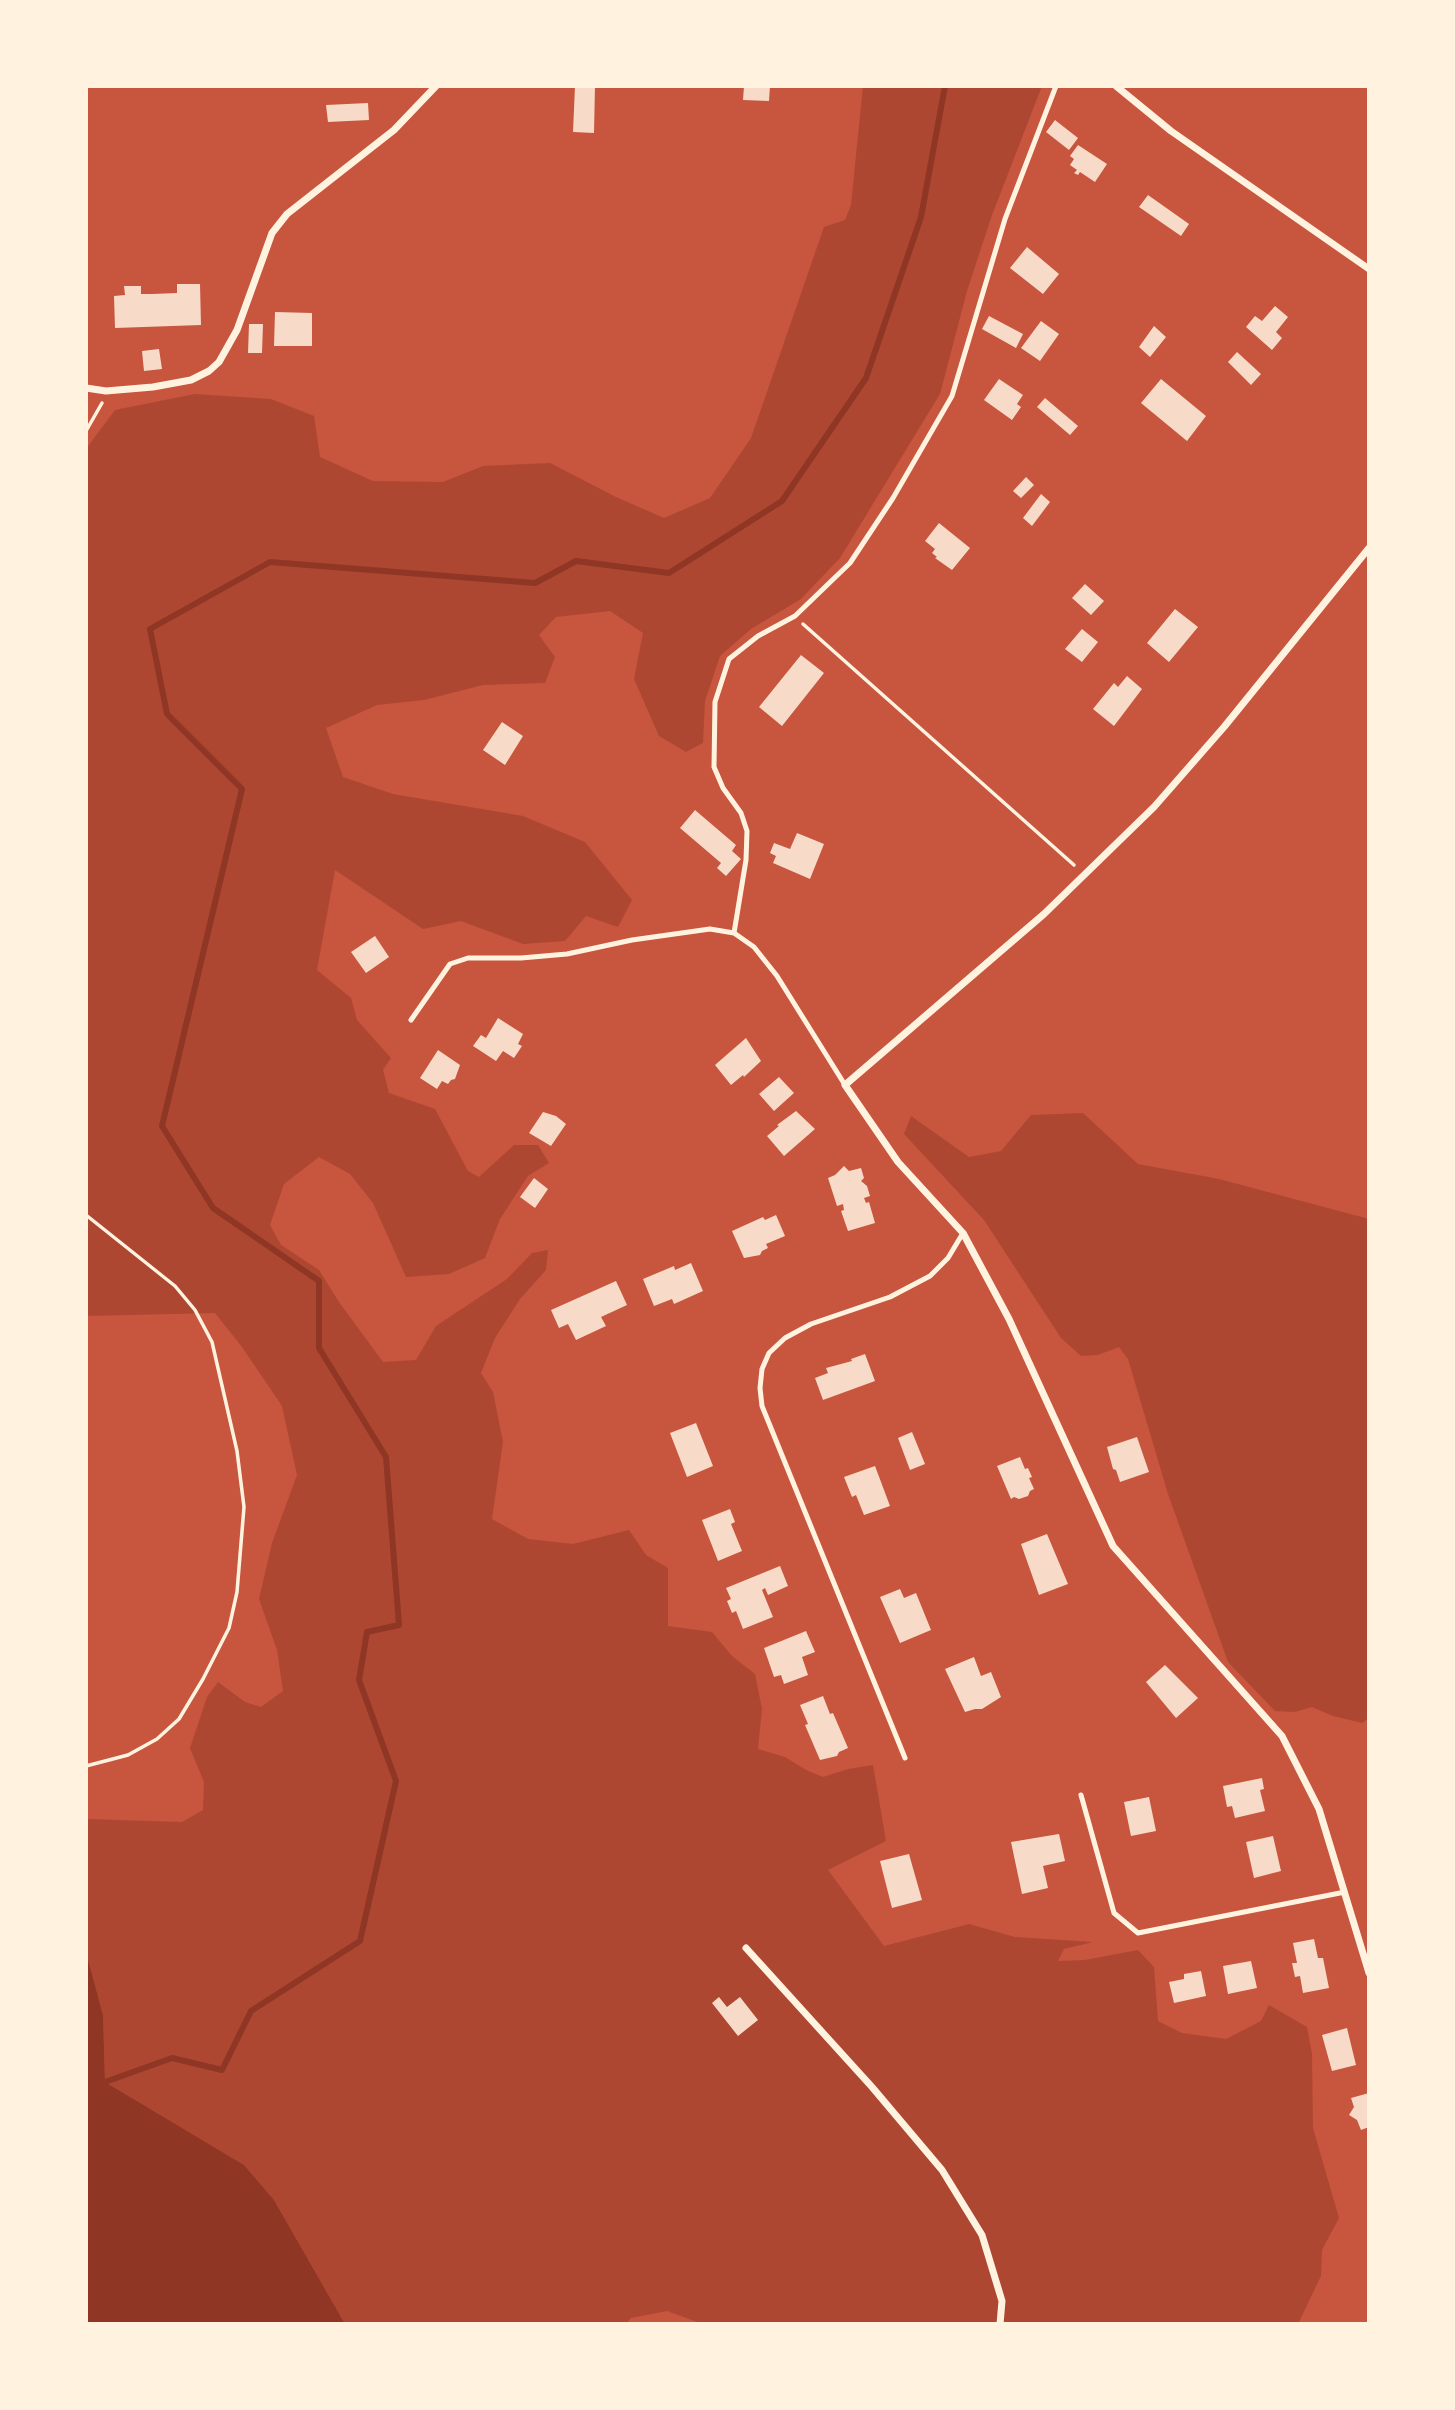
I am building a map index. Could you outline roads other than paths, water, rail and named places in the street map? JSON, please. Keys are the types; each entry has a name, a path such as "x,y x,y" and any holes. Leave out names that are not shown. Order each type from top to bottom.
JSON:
{"street":[{"path":"86,387 106,391 153,387 191,380 209,372 219,362 237,330 272,233 287,214 394,130 436,86"},
{"path":"1116,86 1171,131 1369,269"},
{"path":"1369,548 1224,727 1163,797 1044,914 845,1085 898,1162 963,1233 1009,1319 1113,1546 1282,1736 1319,1809 1369,1973"},
{"path":"746,1948 872,2087 942,2170 982,2235 1002,2301 1000,2324"}],"lane":[{"path":"734,933 746,860 747,831 741,813 723,788 714,767 715,702 729,659 758,636 795,617 850,563 893,498 952,396 1005,219 1056,86"},
{"path":"411,1020 450,964 468,958 521,958 566,954 691,930 710,929 734,933 754,947 776,976 845,1085"},
{"path":"905,1758 762,1406 762,1369 769,1353 785,1338 811,1324 890,1297 930,1276 948,1258 963,1233"},
{"path":"1081,1794 1114,1913 1138,1933 1345,1892"}],"waterway":[{"path":"105,2082 172,2058 222,2070 251,2011 360,1941 396,1781 359,1680 367,1632 399,1625 386,1457 319,1348 319,1281 213,1208 162,1126 242,789 167,714 150,629 270,562 535,583 576,561 669,573 782,501 866,378 921,217 945,86"}]}
